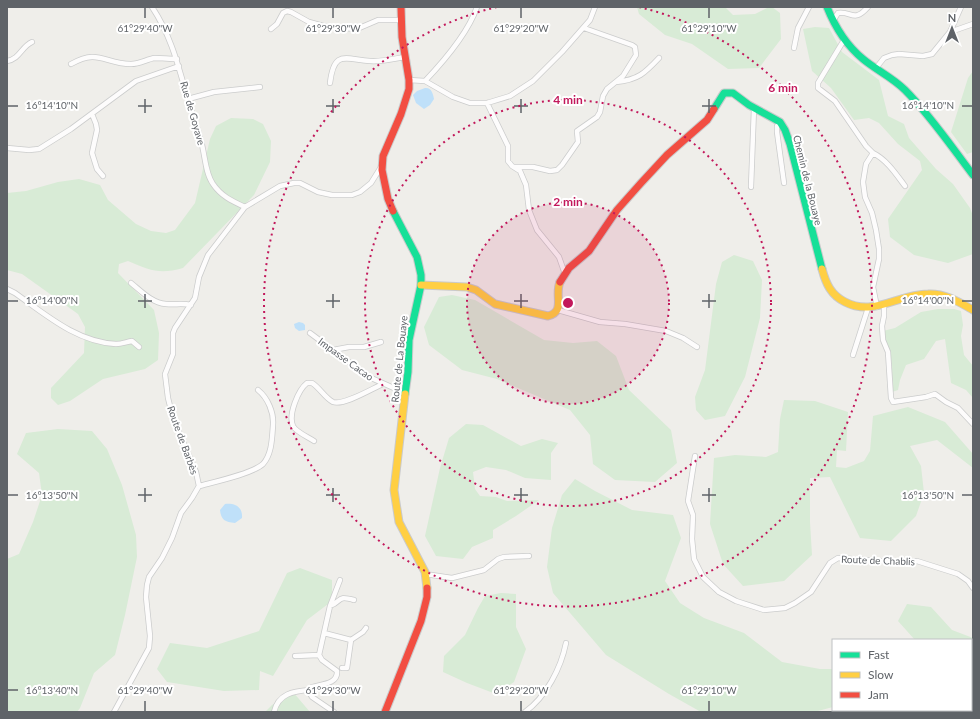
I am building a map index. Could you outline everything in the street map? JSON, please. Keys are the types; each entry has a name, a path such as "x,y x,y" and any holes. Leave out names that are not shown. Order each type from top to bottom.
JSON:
{"main road":[{"name":"Route de La Bouaye","path":"385,712 421,621 425,608 427,584 420,561 399,522 394,490 408,372 410,334 421,285 420,267 417,257 399,224 388,199 384,184 382,166 383,156 406,99 409,80 405,57 401,7"},
{"path":"827,7 844,40 855,52 899,84 913,98 973,175"},
{"path":"421,285 467,287 476,290 495,304 535,314 548,316 555,314 558,310 558,286 569,268 589,250 617,210 637,187 667,155 707,120 724,93 733,93 754,108 780,122"},
{"name":"Chemin de la Bouaye","path":"780,122 790,144 817,252 829,288 844,301 856,306 868,308 912,296 937,294 946,296 973,310"}],"street":[{"name":"Rue de Goyave","path":"152,7 160,18 177,59 201,140 210,179 220,194 245,207"},
{"path":"425,81 450,51 473,17 477,7"},
{"path":"409,80 425,81 447,94 464,101 475,103 487,103 515,93 533,81 584,28 590,20 595,7"},
{"path":"794,48 798,28 809,7"},
{"path":"833,21 839,12 857,15 861,14 868,7"},
{"path":"876,68 884,58 892,55 899,54 923,56 932,54 950,32 961,7"},
{"path":"271,29 277,24 283,13 286,11 291,12 309,22 327,27 357,29 378,20 401,20"},
{"path":"950,32 973,24"},
{"path":"514,168 533,166 550,171 557,170 578,142 577,132 597,117 600,112 604,96 608,90 623,76 636,55 635,47 632,45 584,28"},
{"path":"844,40 818,83 818,88 835,101 866,146 887,164 905,186"},
{"path":"7,61 15,59 32,42"},
{"path":"71,64 81,58 91,56 124,64 136,64 154,58 177,59"},
{"path":"330,83 332,69 337,62 343,58 380,61 405,57"},
{"path":"616,82 638,78 645,73 659,58"},
{"path":"7,148 29,150 39,149 71,129 136,81 179,66"},
{"path":"188,99 214,92 260,87"},
{"path":"487,103 508,146 508,160 514,168 520,171 526,185 529,210 537,230 559,257 565,274"},
{"path":"751,187 754,108"},
{"path":"92,114 97,130 92,153 97,169 103,176"},
{"path":"780,122 777,126 777,132 784,183"},
{"path":"873,153 866,164 863,182 865,197 872,213 879,249 879,259 873,287 884,316 882,326 883,340 888,352 891,398 893,402 910,398 926,397 935,394 958,408 973,424"},
{"name":"Route de Barbès","path":"114,712 149,648 150,636 146,598 149,577 172,538 181,513 199,486 196,472 173,418 168,398 165,374 173,354 173,333 191,305 199,277 208,255 245,207 280,186 294,182 300,183 318,192 332,195 352,196 360,192 371,183 382,166"},
{"path":"131,283 156,302 164,304 182,303 191,305"},
{"path":"7,289 70,331 84,338 115,344 132,341 139,347"},
{"path":"853,355 868,308"},
{"path":"558,310 600,322 625,324 666,331 683,338 697,347"},
{"name":"Impasse Cacao","path":"310,333 369,377 405,393"},
{"path":"333,350 349,347 364,347 381,342"},
{"path":"314,441 293,426 292,413 302,386 307,383 312,383 333,402 337,402 355,398 383,384"},
{"path":"199,486 247,472 262,464 266,459 272,442 273,418 268,403 258,390"},
{"name":"Route de Chablis","path":"695,456 688,495 688,501 693,515 692,539 694,559 703,577 719,592 736,601 764,610 785,608 800,600 810,592 830,563 838,558 896,562 917,561 958,574 968,581 973,588"},
{"path":"425,574 452,578 484,570 504,556 529,556"},
{"path":"274,712 281,697 298,690 310,690 312,687 333,681 337,674 337,670 322,660 319,655 330,606 340,580"},
{"path":"330,606 335,604 340,598 354,600"},
{"path":"342,668 346,668 351,640 363,632 366,628"},
{"path":"324,634 351,640"},
{"path":"525,712 536,704 552,680 565,650 566,643"},
{"path":"295,656 319,655"},
{"path":"310,690 312,697 334,712"}],"green space":[{"path":"637,7 725,7 733,15 755,14 772,7 780,13 781,39 759,68 728,69 692,44 665,35 639,14"},
{"path":"815,27 829,28 842,52 879,80 888,116 904,124 909,138 936,169 953,184 970,208 973,216 973,254 948,263 914,255 890,237 888,219 922,170 920,161 898,144 879,123 869,118 854,120 831,88 812,71 803,29"},
{"path":"973,71 973,152 967,154 951,132 968,78"},
{"path":"231,118 253,119 263,124 271,141 270,162 254,195 183,268 161,271 149,269 128,261 119,264 118,273 154,310 159,333 158,360 145,369 103,379 70,401 58,405 51,398 51,388 84,353 85,327 78,314 22,274 7,270 7,193 26,191 58,182 79,179 100,185 108,200 136,224 151,231 166,233 175,230 195,203 210,139 216,126"},
{"path":"734,255 753,261 762,280 760,318 745,377 725,416 705,420 696,410 695,397 705,370 716,284 722,262"},
{"path":"452,295 475,300 544,340 573,343 597,341 616,356 629,390 671,430 677,463 655,482 615,480 593,464 590,435 570,410 497,379 462,370 429,345 424,327 439,297"},
{"path":"938,309 954,309 961,311 963,325 961,336 964,355 973,366 973,398 966,390 951,383 945,339 936,341 924,359 906,365 898,390 892,392 891,358 883,331 895,328 921,312"},
{"path":"784,400 815,401 848,412 846,451 837,450 836,467 846,468 864,461 870,451 873,416 908,407 945,422 973,454 973,468 937,440 910,446 921,466 924,493 916,516 891,541 860,538 830,477 810,478 812,555 784,581 743,586 723,564 710,524 714,458 735,455 766,457 778,452 780,419"},
{"path":"466,424 483,425 521,446 542,439 558,443 551,453 551,480 525,478 506,470 486,467 473,472 475,489 480,496 496,497 507,501 539,500 493,530 493,538 472,547 463,559 436,556 425,536 440,468 449,438"},
{"path":"58,429 92,431 107,449 122,485 136,535 137,557 115,655 94,673 77,712 7,712 7,559 19,554 33,522 42,495 39,473 17,454 26,433"},
{"path":"575,479 632,510 673,515 681,538 665,581 680,603 704,618 744,633 782,662 820,669 832,669 832,707 814,712 701,712 606,655 553,593 547,567 552,528 562,495"},
{"path":"300,568 332,580 332,601 307,620 273,676 260,671 259,690 224,691 167,682 157,669 170,643 207,648 259,631 287,573"},
{"path":"501,593 516,594 516,627 526,649 514,682 496,694 443,672 444,656 465,635 485,596"},
{"path":"907,604 931,607 952,630 973,638 973,696 972,639 914,639 898,621"},
{"path":"293,692 310,712 265,712 272,705"},
{"path":"880,711 880,712 848,712"}],"water":[{"path":"425,88 430,89 434,99 430,105 424,109 416,103 413,95 417,91"},
{"path":"299,322 305,325 305,330 299,331 295,328 294,324"},
{"path":"225,504 238,506 242,514 242,518 235,523 224,520 221,516 220,510"}],"traffic: fast":[{"path":"827,7 837,29 851,48 868,63 895,81 905,90 932,120 973,175"},
{"path":"714,109 724,93 733,93 749,105 780,122 785,130 790,144 822,269"},
{"path":"393,211 417,257 421,275 421,285 409,340 408,372 405,394"}],"traffic: slow":[{"path":"822,269 827,284 836,296 845,302 856,306 876,306 906,297 934,294 952,299 973,310"},
{"path":"421,285 467,287 476,290 495,304 548,316 557,311 558,287 560,282"},
{"path":"405,394 394,490 399,522 425,572 427,588"}],"traffic: jam":[{"path":"393,211 388,199 382,170 383,156 401,114 409,89 409,80 402,37 401,7"},
{"path":"560,282 569,268 589,251 617,210 641,183 667,155 707,120 714,109"},
{"path":"385,712 421,621 427,597 427,588"}]}
